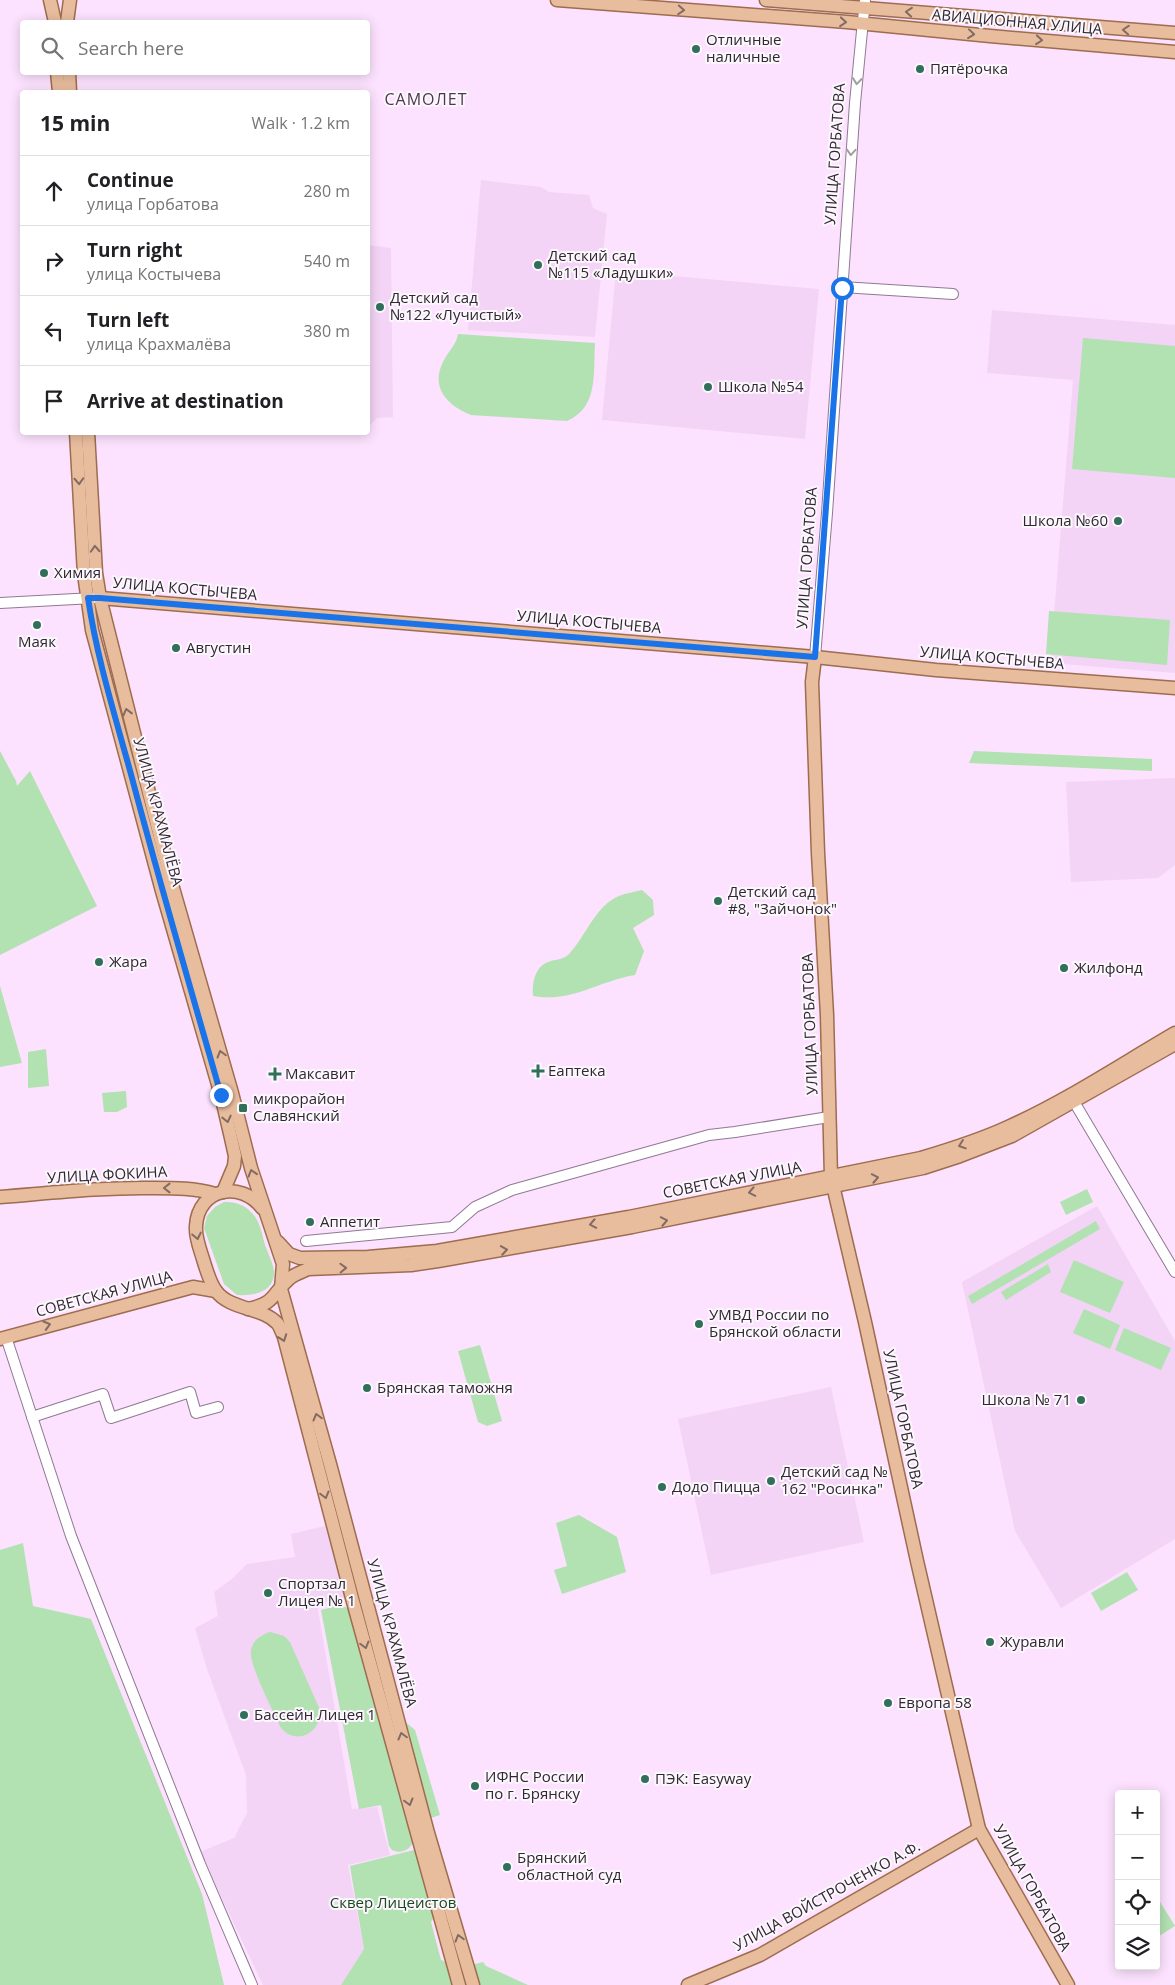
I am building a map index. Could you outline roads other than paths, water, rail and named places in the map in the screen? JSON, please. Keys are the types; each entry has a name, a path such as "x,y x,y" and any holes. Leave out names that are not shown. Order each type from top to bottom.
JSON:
{"main road":[{"path":"50,0 55,20"},
{"path":"67,20 70,0"},
{"name":"АВИАЦИОННАЯ УЛИЦА","path":"557,0 863,24 1175,52"},
{"name":"АВИАЦИОННАЯ УЛИЦА","path":"766,0 865,4 1175,33"},
{"path":"58,75 58,90"},
{"path":"69,75 70,90"},
{"name":"УЛИЦА КРАХМАЛЁВА","path":"76,435 84,574 94,598 172,888 264,1210"},
{"name":"УЛИЦА КРАХМАЛЁВА","path":"88,435 96,573 92,630 162,891 221,1095 233,1147 235,1156 234,1166 219,1193"},
{"name":"УЛИЦА КОСТЫЧЕВА","path":"94,598 815,657 936,670 1175,688"},
{"name":"УЛИЦА ГОРБАТОВА","path":"815,657 812,682 833,1181 979,1829 1068,1985"},
{"name":"СОВЕТСКАЯ УЛИЦА","path":"1072,1098 1175,1033"},
{"name":"СОВЕТСКАЯ УЛИЦА","path":"281,1289 295,1274 308,1269 411,1265 438,1262 586,1236 833,1181 913,1160 959,1146 1009,1127 1072,1098 1175,1044"},
{"name":"СОВЕТСКАЯ УЛИЦА","path":"274,1238 289,1254 300,1258 410,1254 540,1234 833,1181"},
{"name":"УЛИЦА ФОКИНА","path":"0,1197 127,1188 189,1188 219,1193"},
{"path":"248,1308 259,1306 272,1300 281,1289 283,1264 264,1210 252,1197 233,1190 219,1193 202,1207 196,1225 196,1232 206,1269 216,1291 231,1302 248,1308 277,1323 284,1337 352,1598 459,1985"},
{"name":"СОВЕТСКАЯ УЛИЦА","path":"3,1338 193,1288 216,1291"},
{"name":"УЛИЦА КРАХМАЛЁВА","path":"281,1289 330,1464 428,1834 473,1985"},
{"name":"УЛИЦА ВОЙСТРОЧЕНКО А.Ф.","path":"688,1985 760,1955 979,1829"}],"street":[{"name":"УЛИЦА ГОРБАТОВА","path":"815,657 854,104 865,4"},
{"path":"842,288 953,294"},
{"name":"УЛИЦА КОСТЫЧЕВА","path":"0,603 94,598"},
{"path":"1072,1098 1175,1272"},
{"path":"306,1241 452,1227 476,1207 512,1190 708,1135 829,1117"},
{"path":"3,1338 32,1417 71,1536 118,1652 133,1698 200,1864 252,1985"},
{"path":"32,1417 103,1394 111,1418 190,1392 196,1413 218,1406"}],"place":[{"name":"Отличные наличные","path":"696,49"},
{"name":"Пятёрочка","path":"920,69"},
{"name":"Детский сад №115 «Ладушки»","path":"538,265"},
{"name":"Детский сад №122 «Лучистый»","path":"380,307"},
{"name":"Школа №54","path":"708,387"},
{"name":"Школа №60","path":"1118,521"},
{"name":"Химия","path":"44,573"},
{"name":"Маяк","path":"37,625"},
{"name":"Августин","path":"176,648"},
{"name":"Детский сад #8, \"Зайчонок\"","path":"718,901"},
{"name":"Жара","path":"99,962"},
{"name":"Жилфонд","path":"1064,968"},
{"name":"Еаптека","path":"538,1071"},
{"name":"Максавит","path":"275,1074"},
{"name":"микрорайон Славянский","path":"243,1108"},
{"name":"Аппетит","path":"310,1222"},
{"name":"УМВД России по Брянской области","path":"699,1324"},
{"name":"Брянская таможня","path":"367,1388"},
{"name":"Школа № 71","path":"1081,1400"},
{"name":"Детский сад № 162 \"Росинка\"","path":"771,1481"},
{"name":"Додо Пицца","path":"662,1487"},
{"name":"Спортзал Лицея № 1","path":"268,1593"},
{"name":"Журавли","path":"990,1642"},
{"name":"Европа 58","path":"888,1703"},
{"name":"Бассейн Лицея 1","path":"244,1715"},
{"name":"ПЭК: Easyway","path":"645,1779"},
{"name":"ИФНС России по г. Брянску","path":"475,1786"},
{"name":"Брянский областной суд","path":"507,1867"}],"district":[{"name":"САМОЛЕТ","path":"426,99"}],"park label":[{"name":"Сквер Лицеистов","path":"393,1903"}]}
